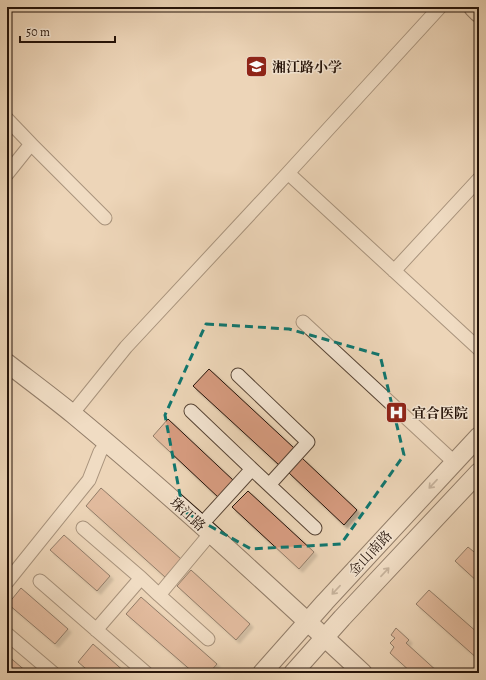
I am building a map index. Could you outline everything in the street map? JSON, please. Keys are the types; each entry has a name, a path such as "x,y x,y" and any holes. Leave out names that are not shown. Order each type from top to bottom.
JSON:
{"main road":[{"path":"474,7 479,12"},
{"name":"珠江路","path":"7,363 107,443 206,529 362,673"},
{"name":"金山南路","path":"262,673 307,622 479,436"},
{"path":"454,462 476,476"},
{"name":"金山南路","path":"293,673 476,476"}],"street":[{"path":"72,414 126,347 440,7"},
{"path":"7,118 105,218"},
{"path":"7,174 31,144"},
{"path":"288,173 479,349"},
{"path":"394,271 479,179"},
{"path":"303,322 454,462"},
{"path":"238,375 308,442 269,485"},
{"path":"191,412 315,528"},
{"path":"7,582 89,480 100,452 107,443"},
{"path":"159,595 252,468"},
{"path":"83,528 208,639"},
{"path":"96,630 141,578"},
{"path":"40,582 146,673"},
{"path":"7,634 53,673"}],"highlighted area":[{"path":"206,324 289,329 380,355 404,455 341,544 251,549 183,511 165,415"}],"building":[{"path":"209,369 294,448 279,465 193,386"},
{"path":"168,419 234,481 219,498 153,436"},
{"path":"302,458 357,510 344,525 288,472"},
{"path":"101,488 181,559 165,577 86,506"},
{"path":"248,491 314,552 299,569 232,507"},
{"path":"64,535 110,576 97,591 50,550"},
{"path":"468,547 479,556 479,583 455,561"},
{"path":"191,570 250,624 236,640 177,586"},
{"path":"21,588 68,629 55,644 8,604"},
{"path":"429,590 479,634 479,660 416,604"},
{"path":"141,597 217,664 209,673 194,673 126,614"},
{"path":"396,628 409,640 406,643 439,673 412,673 390,653 394,647 390,643 395,638 391,635"},
{"path":"93,644 126,673 91,673 78,662"},
{"path":"7,655 28,673 7,673"}],"place":[{"name":"湘江路小学","path":"256,67"},
{"name":"宜合医院","path":"397,413"}]}
